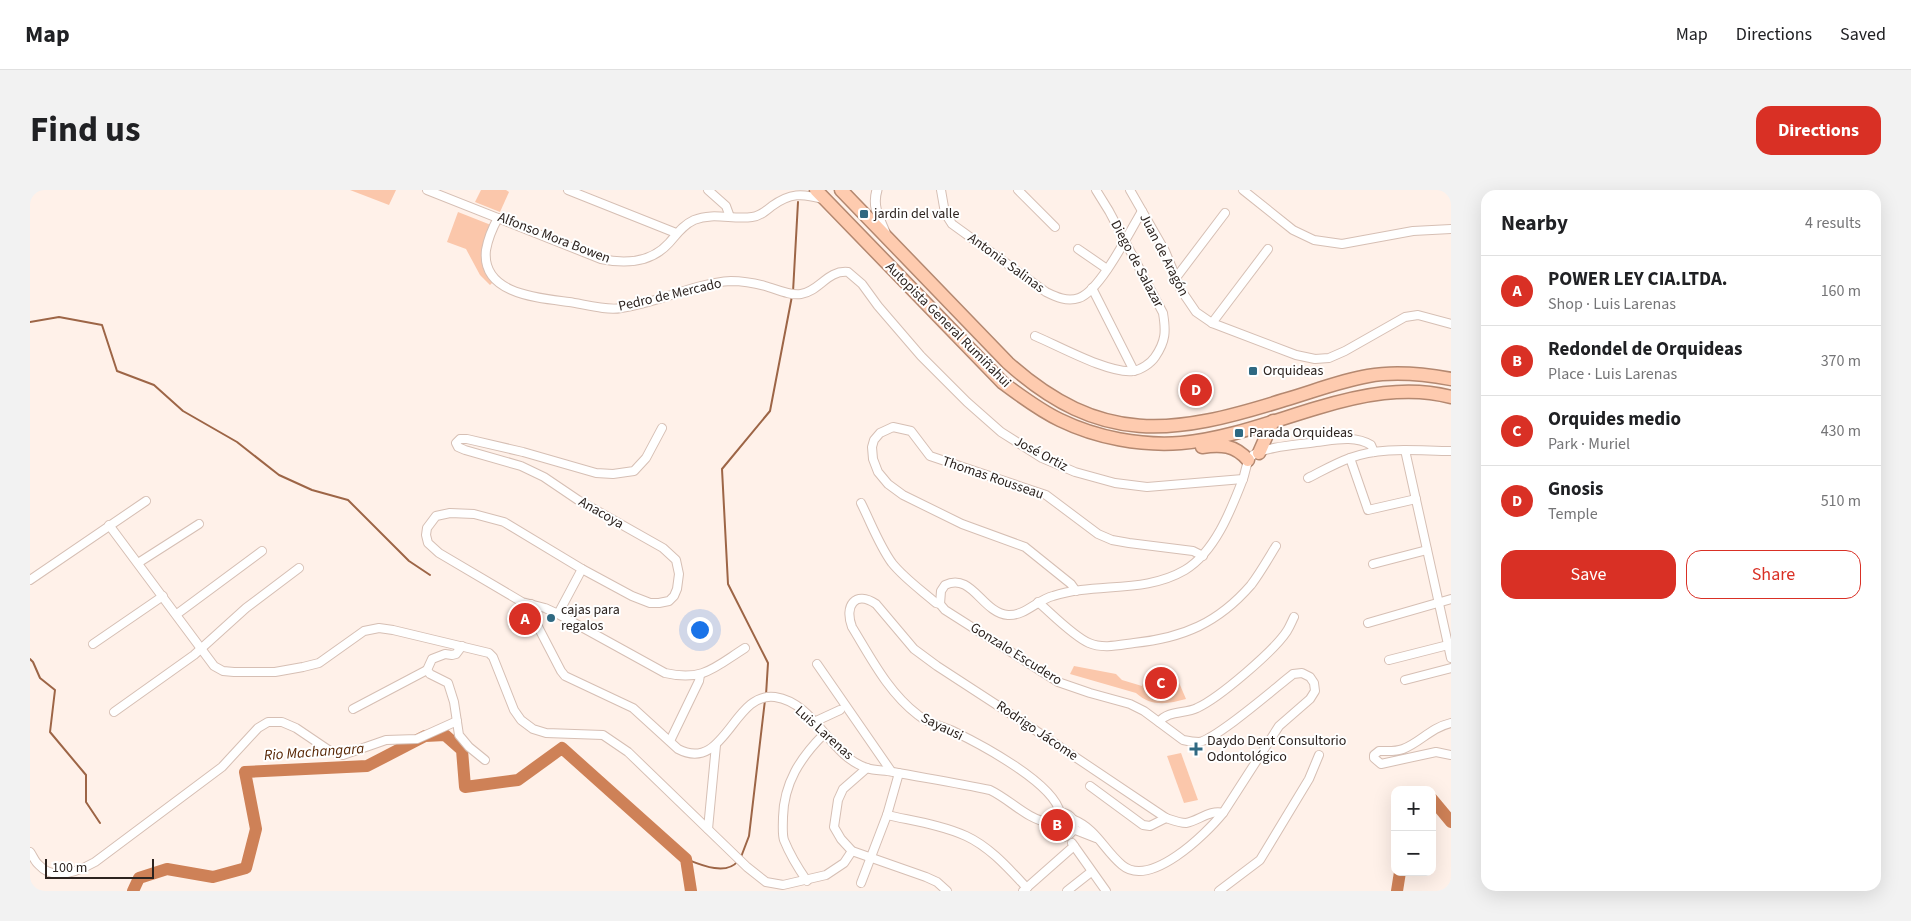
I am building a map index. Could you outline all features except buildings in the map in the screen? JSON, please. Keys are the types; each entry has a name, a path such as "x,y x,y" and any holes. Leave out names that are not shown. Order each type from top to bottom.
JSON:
{"highway":[{"name":"Autopista General Rumiñahui","path":"841,190 1008,363 1026,379 1060,402 1103,420 1140,427 1170,427 1232,415 1368,376 1415,374 1451,379"},
{"name":"Autopista General Rumiñahui","path":"820,195 1003,383 1031,404 1060,420 1094,433 1134,442 1182,443 1208,439 1336,402 1395,392 1422,392 1451,396"},
{"path":"1134,442 1163,450 1225,445 1254,456 1274,421"}],"street":[{"name":"Alfonso Mora Bowen","path":"427,190 601,259 614,262 636,261 655,254 687,224 702,218 752,217 759,215 779,201"},
{"path":"568,190 676,233"},
{"path":"708,190 726,206 730,217"},
{"path":"779,201 784,190"},
{"path":"877,190 876,210 887,237"},
{"name":"Antonia Salinas","path":"941,190 945,213 952,224 1046,292 1063,299 1086,294 1092,288 1107,269 1142,211"},
{"path":"1018,190 1054,227"},
{"name":"Diego de Salazar","path":"1096,190 1109,210 1163,313 1166,330 1162,347 1151,363 1134,371"},
{"name":"Juan de Aragón","path":"1130,190 1165,251 1175,279 1192,308 1212,323 1296,355 1315,359 1329,358 1340,354 1405,317 1418,315 1451,324"},
{"path":"1244,190 1293,230 1314,240 1342,244 1413,231 1451,229"},
{"path":"779,201 801,194 820,195"},
{"path":"1175,279 1226,213"},
{"name":"Pedro de Mercado","path":"498,218 486,249 488,264 494,278 500,283 513,291 527,295 619,309 715,283 732,281 763,285 788,293 802,294 808,292 832,275 848,272 862,284 887,317"},
{"path":"1078,249 1107,269"},
{"path":"1212,323 1268,249"},
{"path":"1092,288 1134,371"},
{"name":"José Ortiz","path":"887,317 921,356 967,402 1001,432 1042,458 1075,472 1115,483 1147,487 1242,479"},
{"path":"1035,336 1105,367 1134,371"},
{"name":"Thomas Rousseau","path":"1076,591 1071,584 1026,547 962,524 903,495 888,484 878,472 873,459 872,447 874,440 880,433 893,427 911,430 930,456 1046,495 1098,534 1112,540 1192,551 1203,556"},
{"name":"Anacoya","path":"582,569 632,596 650,602 669,601 677,589 679,574 676,560 663,548 578,500 544,477 521,466 465,450 458,447 456,443 460,439 523,452 596,473 613,474 634,471 646,458 662,428"},
{"path":"1254,456 1276,448 1346,439 1365,441 1372,445 1374,452"},
{"path":"1308,478 1350,458 1374,452 1405,450 1451,451"},
{"path":"1405,450 1451,658"},
{"name":"Gonzalo Escudero","path":"1072,819 1093,830 1123,866 1132,870 1144,872 1169,861 1213,825 1223,814 1279,726 1310,699 1315,691 1314,683 1310,677 1302,673 1293,674 1208,739 1199,742 1183,740 1144,711 1130,704 1081,691 1058,682 945,610 940,604 941,590 945,585 957,581 972,590 983,603 1002,614 1019,614 1052,596 1076,591 1122,588 1158,582 1186,569 1203,556 1221,531 1242,479 1254,456"},
{"path":"1350,458 1368,510 1416,499"},
{"path":"30,580 146,501"},
{"path":"861,503 882,547 892,563 905,577 936,603 940,604"},
{"path":"558,614 582,569 504,522 474,514 450,513 436,516 427,528 428,542 439,553 522,602 545,608 558,614 666,673 683,677 700,675 745,648"},
{"path":"138,563 198,524"},
{"path":"109,525 214,666 223,671 275,672 319,663 364,631 379,628 484,651 493,657 514,710 533,729 546,734 603,735 628,752 743,863 766,882 783,885 826,875 844,863 852,851"},
{"path":"1038,602 1089,643 1110,646 1162,640 1188,632 1208,622 1227,608 1250,586 1276,546"},
{"path":"1373,564 1427,550"},
{"path":"177,614 262,551"},
{"path":"114,712 201,648 246,608 299,568"},
{"path":"93,644 163,596"},
{"name":"Sayausi","path":"868,599 858,599 852,604 848,609 848,618 892,690 920,717 954,732 1028,774 1054,799 1060,813"},
{"name":"Rodrigo Jácome","path":"868,599 876,604 914,649 937,666 1166,818 1184,823 1198,820 1214,812 1223,814"},
{"path":"1368,623 1451,599"},
{"path":"531,604 534,619 565,676 633,708 683,752 704,751 716,746 708,828"},
{"path":"1159,722 1162,717 1196,709 1220,695 1276,644 1286,632 1294,617"},
{"path":"1389,660 1448,645"},
{"path":"352,709 427,670 432,659 445,654 456,654 462,646"},
{"path":"818,664 895,772 887,815 861,883"},
{"path":"1405,680 1451,668"},
{"path":"427,670 430,674 448,683 454,702 460,735 485,760"},
{"path":"670,741 699,681 700,675"},
{"name":"Luis Larenas","path":"716,746 747,707 760,699 782,699 806,713 839,750 867,768 990,790 1003,796 1030,817 1050,823"},
{"path":"814,722 840,710"},
{"path":"30,852 39,866 64,874 78,871 95,862 222,768 258,728 268,722 282,722 289,725 330,751 343,755 386,740 417,739 456,721"},
{"path":"1451,723 1439,726 1403,749 1376,752 1374,758 1381,764 1436,752 1451,754"},
{"path":"807,880 783,838 784,802 788,785 797,765 824,734"},
{"path":"1219,891 1250,869 1267,851 1309,779 1320,755"},
{"path":"867,768 843,789 838,800 834,826 841,839 852,851 926,877 937,882 947,891"},
{"path":"1090,786 1143,825 1150,826 1166,818"},
{"path":"1071,832 1060,838 1053,834 1049,827 1055,815 1060,813 1069,815 1072,819 1071,832 1074,846 1106,891"},
{"path":"887,815 966,836 980,844 1001,861 1025,889 1074,846"},
{"name":"Gonzalo Escudero","path":"1071,832 1098,838"},
{"path":"1067,891 1091,872"}],"shaded area":[{"path":"350,190 396,190 389,205"},
{"path":"481,190 506,190 509,192 500,212 475,202"},
{"path":"458,212 491,225 483,254 485,267 493,282 490,285 480,275 466,249 447,242"},
{"path":"1074,666 1116,674 1122,680 1142,686 1145,678 1174,671 1186,699 1166,703 1148,701 1136,693 1070,674"},
{"path":"1181,753 1198,800 1184,803 1167,756"}],"waterway":[{"path":"793,292 798,202"},
{"path":"766,695 768,663 728,584 722,469 770,411 792,296"},
{"path":"30,322 59,317 102,325 117,371 154,385 183,411 237,442 279,475 312,490 348,500 409,561 430,575"},
{"path":"30,659 40,678 55,690 50,732 86,775 86,802 100,823"},
{"path":"741,857 749,836 765,700"},
{"name":"Rio Machangara","path":"133,891 139,878 167,869 213,877 246,868 256,829 245,772 367,766 425,736 445,735 462,750 465,787 518,780 562,748 686,859 691,891"},
{"name":"Rio Machangara","path":"1436,804 1451,822"},
{"path":"686,859 720,869 727,868 738,861"},
{"name":"Rio Machangara","path":"1397,891 1399,876"}],"place":[{"name":"jardin del valle","path":"864,214"},
{"name":"Orquideas","path":"1253,371"},
{"name":"Gnosis","path":"1196,390"},
{"name":"Parada Orquideas","path":"1239,433"},
{"name":"cajas para regalos","path":"551,618"},
{"name":"POWER LEY CIA.LTDA.","path":"525,619"},
{"name":"Orquides medio","path":"1161,683"},
{"name":"Daydo Dent Consultorio Odontológico","path":"1196,749"},
{"name":"Redondel de Orquideas","path":"1057,825"}]}
